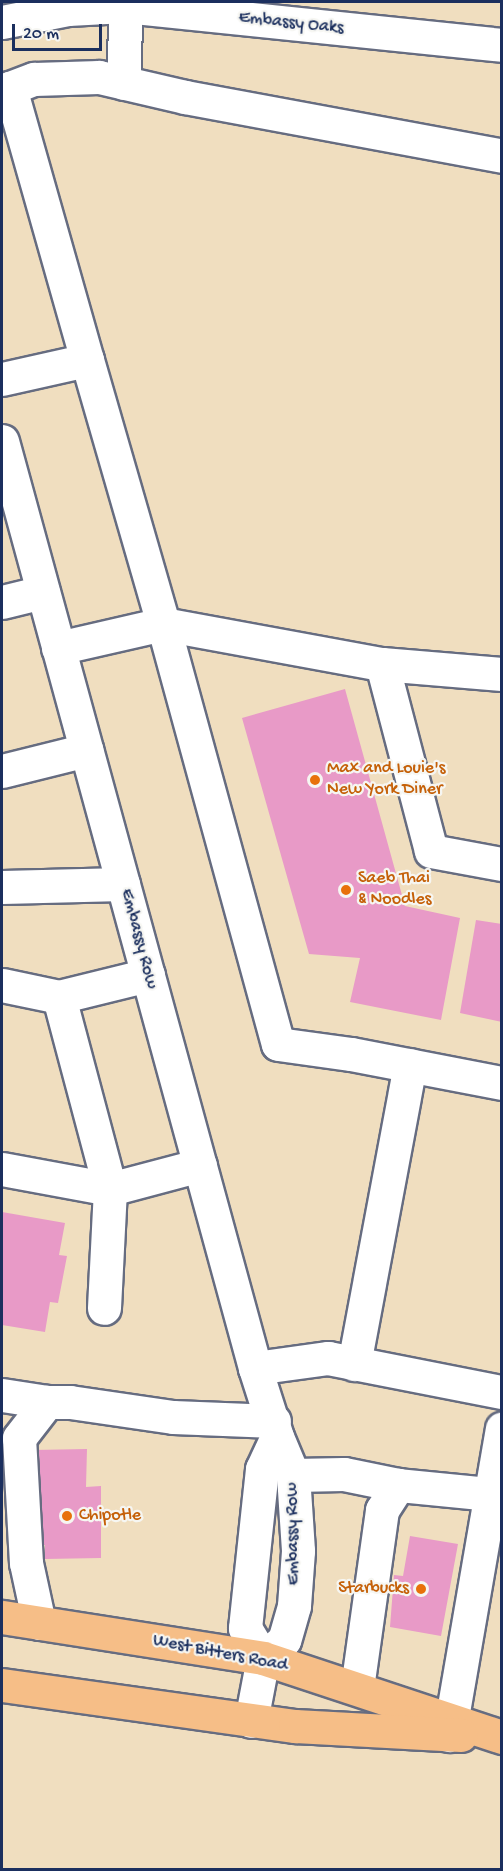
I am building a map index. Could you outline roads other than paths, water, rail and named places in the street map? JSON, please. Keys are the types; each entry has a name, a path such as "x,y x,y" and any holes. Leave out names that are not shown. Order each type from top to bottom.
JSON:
{"main road":[{"name":"West Bitters Road","path":"2,1617 263,1658 357,1688 451,1728"},
{"name":"West Bitters Road","path":"2,1685 251,1721 451,1728 501,1738"}],"street":[{"name":"Embassy Oaks","path":"4,17 125,4 501,45"},
{"path":"124,82 125,4"},
{"path":"501,156 99,77 34,79 10,88 163,624 278,1044 410,1065 501,1083"},
{"path":"2,379 87,360"},
{"name":"Embassy Row","path":"2,441 255,1368 293,1475 298,1551 294,1606 284,1640 263,1658 245,1628 262,1469 275,1429"},
{"path":"2,602 43,592"},
{"path":"58,648 163,624 382,664 501,674"},
{"path":"382,664 430,851 501,864"},
{"path":"2,771 86,750"},
{"path":"2,887 123,884"},
{"path":"2,986 59,997 148,975"},
{"path":"59,997 110,1189 104,1308"},
{"path":"354,1364 410,1065"},
{"path":"2,1169 110,1189 200,1165"},
{"path":"255,1368 328,1358 501,1392"},
{"path":"2,1395 275,1429"},
{"path":"39,1623 27,1563 19,1438 47,1402"},
{"path":"451,1728 501,1430"},
{"path":"293,1475 344,1474 398,1485 490,1494"},
{"path":"357,1688 382,1510 398,1485"},
{"path":"251,1721 263,1658"}],"place":[{"name":"Max and Louie's New York Diner","path":"315,780"},
{"name":"Saeb Thai & Noodles","path":"346,890"},
{"name":"Chipotle","path":"67,1516"},
{"name":"Starbucks","path":"421,1589"}]}
